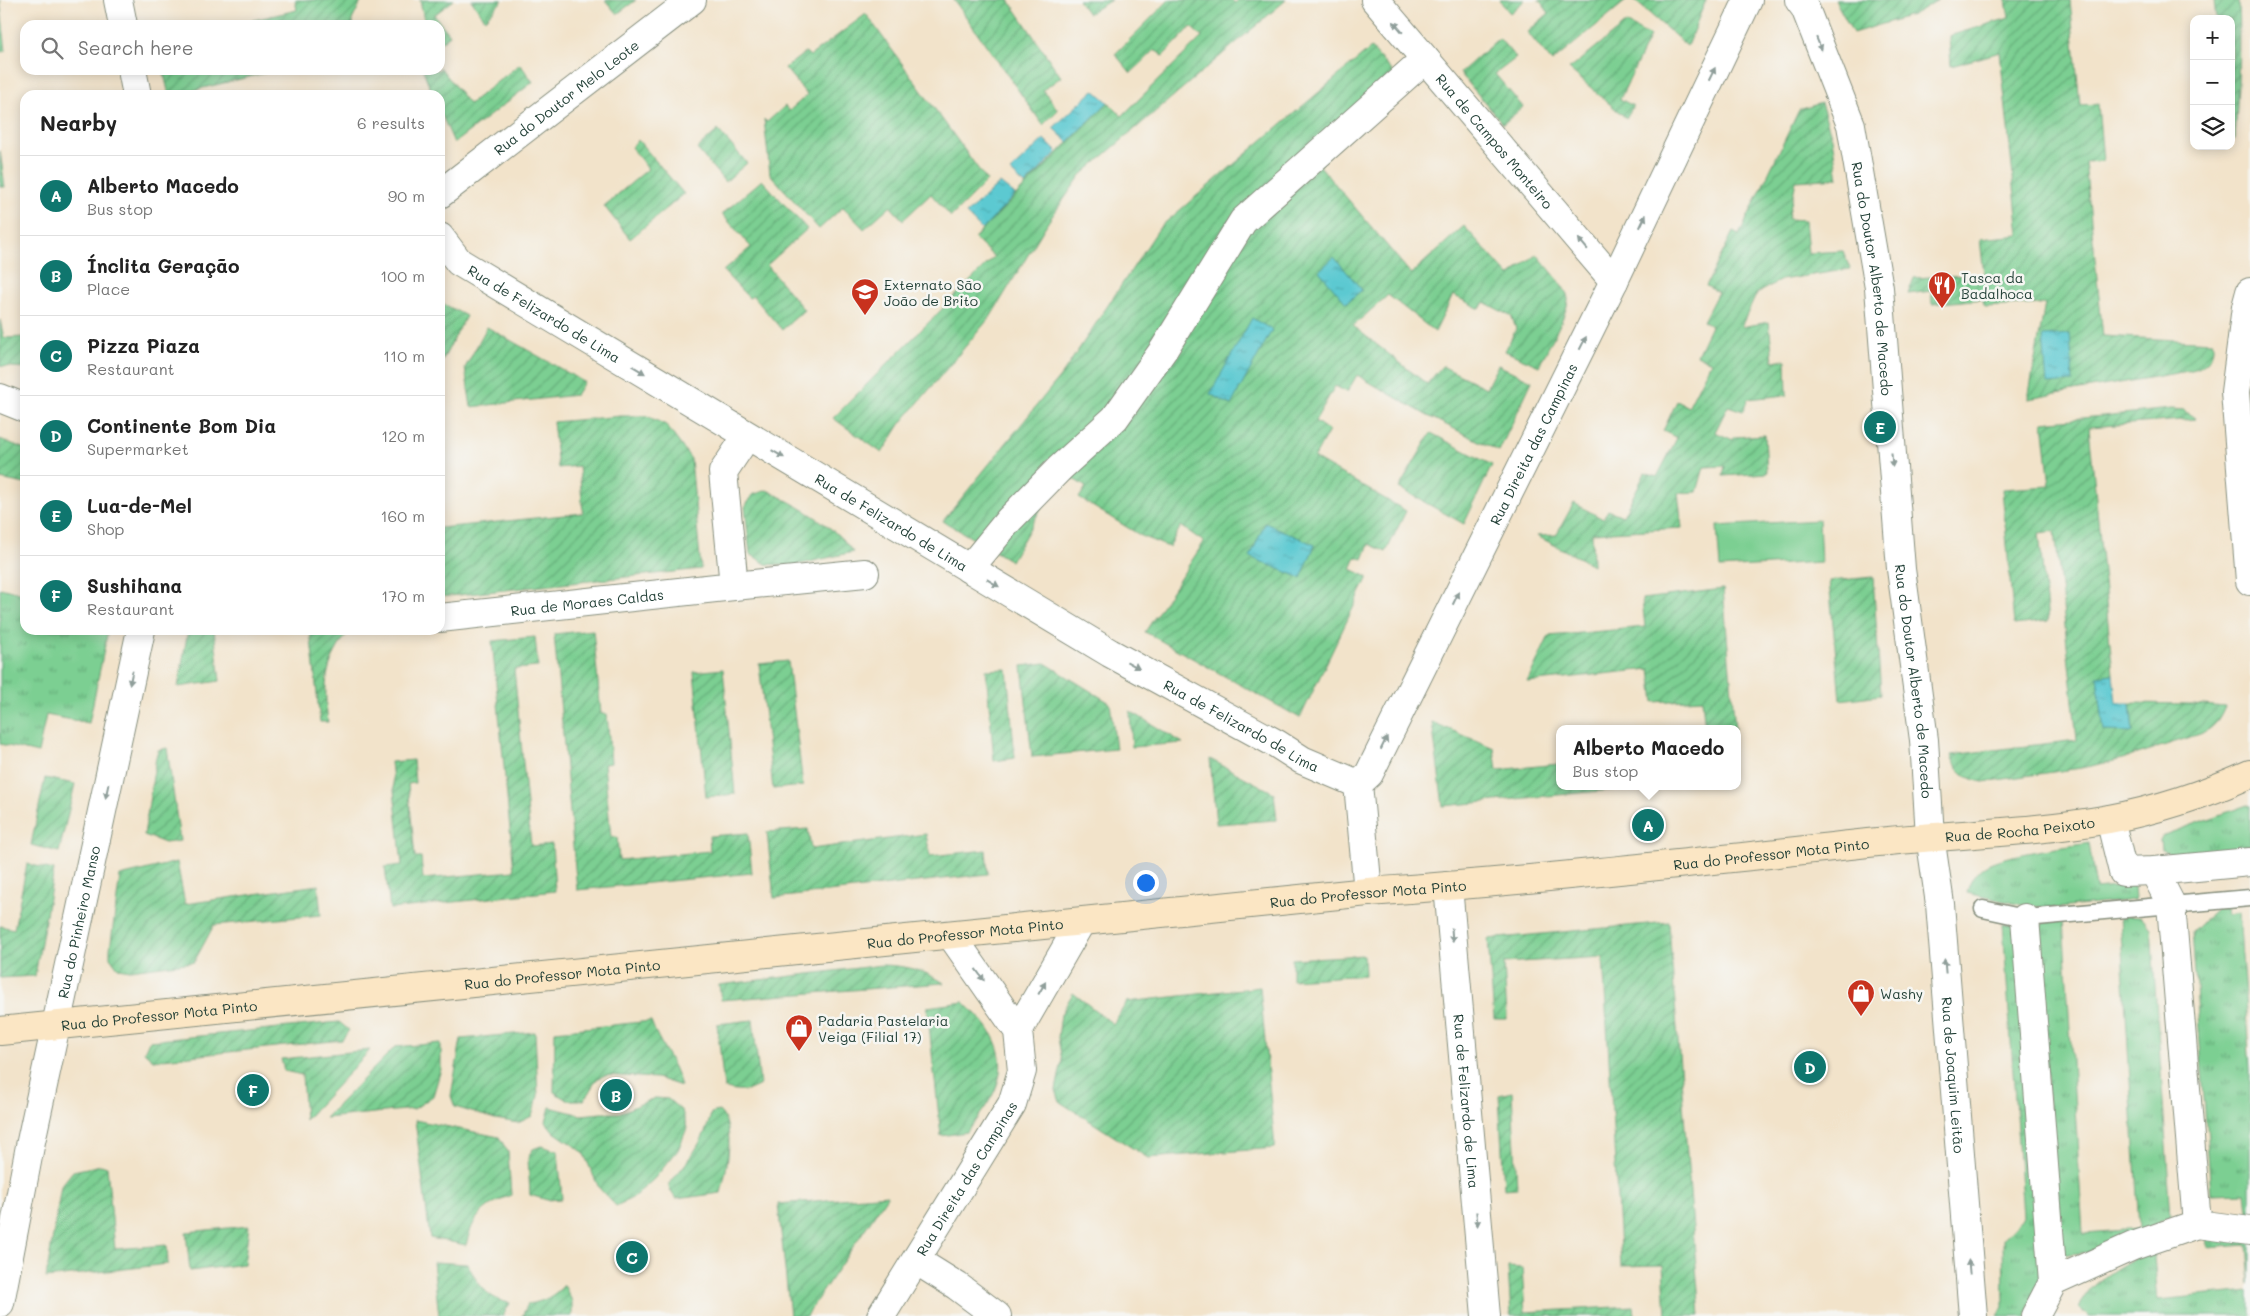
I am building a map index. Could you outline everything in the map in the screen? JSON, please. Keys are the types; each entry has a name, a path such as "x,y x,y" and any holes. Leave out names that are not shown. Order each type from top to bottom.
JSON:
{"street":[{"path":"118,0 122,20"},
{"name":"Rua do Doutor Melo Leote","path":"445,190 692,0"},
{"name":"Rua de Campos Monteiro","path":"1375,0 1614,281"},
{"name":"Rua Direita das Campinas","path":"1358,784 1369,774 1614,281 1748,0"},
{"name":"Rua do Doutor Alberto de Macedo","path":"1800,0 1805,8 1851,125 1879,288 1901,568 1924,740 1930,836"},
{"path":"969,569 1009,520 1060,468 1115,418 1164,349 1243,221 1425,59"},
{"path":"133,75 135,90"},
{"name":"Rua de Felizardo de Lima","path":"445,244 459,262 1110,653 1277,744 1302,760 1358,784"},
{"path":"2250,292 2246,307 2235,392 2250,580"},
{"path":"0,398 20,406"},
{"path":"734,586 723,472 747,436"},
{"name":"Rua de Moraes Caldas","path":"445,617 864,573"},
{"name":"Rua do Pinheiro Manso","path":"0,1303 30,1146 140,635"},
{"name":"Rua de Rocha Peixoto","path":"1930,836 2021,830 2110,819 2192,798 2250,774"},
{"path":"1358,784 1368,892"},
{"name":"Rua de Rocha Peixoto","path":"2110,819 2123,872 2250,862"},
{"name":"Rua do Professor Mota Pinto","path":"0,1031 1368,892 1665,866 1930,836"},
{"name":"Rua de Joaquim Leitão","path":"1930,836 1940,904 1973,1316"},
{"path":"2154,871 2171,904 2197,1224"},
{"name":"Rua de Felizardo de Lima","path":"1448,886 1486,1316"},
{"path":"2025,918 2053,1282 2037,1315"},
{"path":"1018,1031 1081,922"},
{"name":"Rua Direita das Campinas","path":"881,1316 1012,1104 1022,1071 1018,1031 952,935"},
{"path":"2053,1282 2133,1246 2197,1224 2250,1231"},
{"path":"916,1261 957,1286 997,1316"}],"lane":[{"path":"1983,909 2025,918 2250,898"}],"green space":[{"path":"0,0 6,51 0,52"},
{"path":"295,0 362,0 352,20 254,20 297,10"},
{"path":"420,0 454,0 434,15 438,20 424,20"},
{"path":"471,0 503,0 485,19"},
{"path":"605,0 636,0 617,14"},
{"path":"954,0 1009,0 1061,77 1043,90 1058,110 1043,125"},
{"path":"1078,0 1111,0 1088,14"},
{"path":"1169,0 1232,0 1235,3 1238,0 1286,0 1081,175 1048,222 991,316 901,423 882,453 833,418 994,257 974,238 1108,102 1122,116 1202,37 1191,27 1163,56 1155,50 1131,73 1115,54"},
{"path":"1499,0 1525,0 1510,13"},
{"path":"1539,0 1627,0 1552,62 1527,32 1549,13"},
{"path":"1634,0 1706,0 1687,46"},
{"path":"1835,0 1938,0 1912,15 1853,33"},
{"path":"2006,0 2070,0 2080,105 2098,104 2103,161 2085,162 2103,336 2213,342 2212,354 2204,365 2188,371 2028,399 2045,304 1984,307 1983,299 1932,304 1931,291 1908,294 1914,278 1984,274 1980,239 2019,235 2000,52 1951,66 1949,36 2009,18"},
{"path":"2214,0 2238,0 2239,53 2235,139 2235,15 2216,15"},
{"path":"866,14 987,181 951,217 931,194 903,220 890,206 864,229 843,207 819,229 770,174 764,119 767,122 785,106 789,111 807,95 785,68 806,52 810,56"},
{"path":"1626,23 1650,36 1620,99 1633,106 1626,118 1569,69"},
{"path":"445,29 450,35 445,39"},
{"path":"1499,38 1516,58 1495,74 1523,107 1503,124 1460,73"},
{"path":"1371,48 1394,74 1320,166 1411,274 1464,226 1509,276 1537,254 1560,282 1568,299 1565,313 1539,366 1505,351 1516,329 1512,317 1484,302 1480,309 1453,295 1435,332 1388,295 1353,326 1427,384 1442,366 1486,388 1498,365 1532,381 1499,451 1426,415 1357,375 1347,392 1335,386 1315,421 1329,431 1314,458 1406,511 1386,552 1369,544 1363,559 1356,557 1351,569 1368,577 1300,718 1145,632 1204,542 1181,526 1169,547 1143,537 1079,498 1086,487 1062,472 1011,561 943,521 1063,373 1160,227"},
{"path":"520,64 533,82 454,143 445,122 445,90 431,90 425,75 445,75 445,73 469,104"},
{"path":"164,75 257,75 195,90 168,90"},
{"path":"1821,103 1832,138 1838,178 1796,181 1788,219 1805,220 1808,253 1843,251 1850,269 1781,280 1757,293 1741,327 1769,322 1773,361 1786,360 1787,395 1748,399 1743,411 1728,406 1715,432 1733,440 1734,437 1765,435 1767,473 1723,476 1725,466 1704,467 1697,492 1678,493 1682,528 1592,533 1593,565 1537,536 1556,535 1574,503 1603,519 1608,510 1623,516 1645,473 1657,477 1677,438 1663,431 1677,401 1688,407 1711,362 1697,355 1711,326 1703,321 1718,292 1706,286 1733,232 1739,235 1799,110"},
{"path":"718,130 747,163 725,182 697,149"},
{"path":"638,140 684,194 630,239 604,206 648,169 631,147"},
{"path":"0,151 5,187 0,187"},
{"path":"762,180 807,229 767,265 804,310 782,330 753,296 749,298 723,271 751,247 722,214"},
{"path":"445,305 466,316 445,356"},
{"path":"0,320 4,338 20,337 20,368 0,366"},
{"path":"487,327 584,382 576,395 471,407 465,368"},
{"path":"2171,409 2184,410 2196,419 2089,427 2113,674 2098,676 2133,732 2130,703 2193,704 2225,707 2221,716 2216,724 2200,734 2119,760 2081,768 1983,782 1967,777 1956,766 1951,755 2077,740 2055,531 2039,533 2048,621 2014,625 2002,489 2050,486 2043,422"},
{"path":"621,416 647,416 666,425 691,459 701,569 445,596 445,527 583,513 579,466 558,468 553,422"},
{"path":"1431,433 1492,465 1464,524 1399,488"},
{"path":"0,439 20,447 20,483 0,479"},
{"path":"767,490 814,516 835,532 853,552 792,566 766,564 750,554 745,507 752,495"},
{"path":"1819,520 1821,562 1720,568 1717,526"},
{"path":"1873,577 1881,695 1840,700 1829,581"},
{"path":"0,588 20,593 20,635 107,635 89,723 46,715 38,753 0,744"},
{"path":"1723,589 1735,725 1705,725 1702,699 1654,702 1650,669 1527,682 1549,636 1645,627 1642,599"},
{"path":"593,630 601,714 607,714 611,763 604,764 611,837 617,837 619,860 710,851 709,836 748,833 752,873 577,890 554,634"},
{"path":"187,635 215,635 220,681 178,687"},
{"path":"311,635 346,635 335,652 328,673 326,695 328,722 320,722"},
{"path":"535,637 538,667 514,669 531,846 552,844 555,891 390,909 385,867 402,865 391,762 413,760 415,783 408,784 415,857 421,857 423,879 514,871 492,641"},
{"path":"788,661 803,786 773,789 759,664"},
{"path":"1045,663 1110,703 1116,749 1032,757 1022,666"},
{"path":"723,669 735,794 706,797 694,672"},
{"path":"1007,669 1015,758 994,761 986,670"},
{"path":"1130,711 1183,743 1132,747"},
{"path":"1432,722 1494,748 1497,770 1556,764 1556,790 1610,790 1443,806"},
{"path":"167,748 180,841 165,843 144,835 156,757 158,750"},
{"path":"1210,759 1274,793 1277,820 1216,824"},
{"path":"45,778 75,784 59,852 31,845"},
{"path":"2250,804 2250,850 2180,856 2162,850 2161,840 2164,835"},
{"path":"808,829 811,849 926,834 930,856 986,850 988,874 774,898 767,832"},
{"path":"2089,843 2096,889 2134,885 2135,900 2059,908 2027,906 1967,893 1971,881 1982,867 1995,861 2020,854"},
{"path":"177,862 185,904 318,885 321,915 214,925 194,962 130,970 118,968 110,957 110,949 120,876"},
{"path":"27,864 54,870 35,976 0,978 0,926 14,929"},
{"path":"2225,900 2227,914 2239,912 2250,1070 2250,1219 2248,1219 2245,1193 2211,1194 2192,932"},
{"path":"2120,916 2141,917 2151,928 2171,1217 2094,1252 2057,1255 2039,931 2043,923 2063,920 2083,1233 2139,1229"},
{"path":"1669,922 1700,1316 1666,1316 1663,1265 1621,1266 1603,957 1504,963 1507,1019 1494,1019 1488,939"},
{"path":"2003,924 2019,925 2043,1270 2026,1316 1998,1316 2004,1306 2003,1238 2023,1217"},
{"path":"1364,955 1365,975 1292,980 1292,959"},
{"path":"882,965 914,969 929,974 944,983 721,1000 719,985"},
{"path":"1260,987 1275,1148 1148,1158 1060,1102 1056,1090 1062,1061 1058,1038 1061,1014 1073,993 1113,1024 1127,1002"},
{"path":"964,1002 984,1022 995,1040 1000,1055 1001,1068 998,1082 986,1107 966,1132 941,1136 927,1007"},
{"path":"753,1020 760,1085 742,1091 724,1088 717,1024"},
{"path":"651,1021 675,1069 681,1086 657,1078 605,1075 597,1079 584,1100 567,1100 554,1092 555,1031"},
{"path":"339,1022 349,1030 342,1040 153,1060 144,1052 149,1041"},
{"path":"535,1032 538,1096 532,1116 518,1123 495,1119 455,1107 451,1096 461,1039"},
{"path":"441,1043 441,1069 433,1096 414,1109 325,1118 395,1047"},
{"path":"370,1050 305,1120 302,1075 284,1071 281,1059"},
{"path":"1512,1092 1517,1188 1504,1189 1499,1095"},
{"path":"655,1098 668,1099 682,1111 687,1128 678,1150 654,1179 632,1198 616,1206 599,1188 583,1152 554,1132 546,1122 550,1107 581,1115 619,1113"},
{"path":"719,1111 728,1127 729,1138 729,1150 721,1193 676,1199 670,1190 669,1184 700,1142 711,1113"},
{"path":"415,1120 499,1137 508,1152 511,1195 493,1203 481,1213 472,1226 466,1245 430,1238"},
{"path":"541,1146 558,1151 562,1199 547,1200 530,1195 528,1158 533,1149"},
{"path":"101,1165 107,1167 115,1249 167,1245 168,1264 46,1278 61,1186 73,1171"},
{"path":"888,1195 806,1316 790,1316 778,1204"},
{"path":"249,1226 244,1264 190,1271 186,1232"},
{"path":"2207,1232 2250,1241 2250,1284 2247,1245 2208,1248"},
{"path":"2153,1246 2158,1300 2250,1291 2250,1316 2090,1316 2079,1309 2092,1288 2101,1280"},
{"path":"433,1262 468,1264 479,1283 489,1294 510,1303 503,1316 439,1316"},
{"path":"1508,1267 1522,1268 1525,1312 1634,1306 1635,1316 1511,1316"},
{"path":"564,1285 572,1301 572,1316 522,1316 528,1304 548,1298"}],"water":[{"path":"1094,90 1108,102 1068,142 1053,128"},
{"path":"1044,139 1057,152 1025,185 1010,171"},
{"path":"1000,183 1015,195 982,230 966,214"},
{"path":"1334,257 1362,290 1346,303 1319,271"},
{"path":"1252,318 1272,330 1231,405 1210,394"},
{"path":"2070,334 2073,382 2047,384 2043,336"},
{"path":"1265,523 1315,545 1301,578 1250,557"},
{"path":"2113,674 2116,703 2130,703 2133,732 2104,731 2097,676"}],"place":[{"name":"Tasca da Badalhoca","path":"1942,309"},
{"name":"Externato São João de Brito","path":"865,316"},
{"name":"Lua-de-Mel","path":"1880,427"},
{"name":"Alberto Macedo","path":"1648,825"},
{"name":"Washy","path":"1861,1017"},
{"name":"Padaria Pastelaria Veiga (Filial 17)","path":"799,1052"},
{"name":"Continente Bom Dia","path":"1810,1067"},
{"name":"Sushihana","path":"253,1090"},
{"name":"Ínclita Geração","path":"616,1095"},
{"name":"Pizza Piaza","path":"632,1257"}]}
